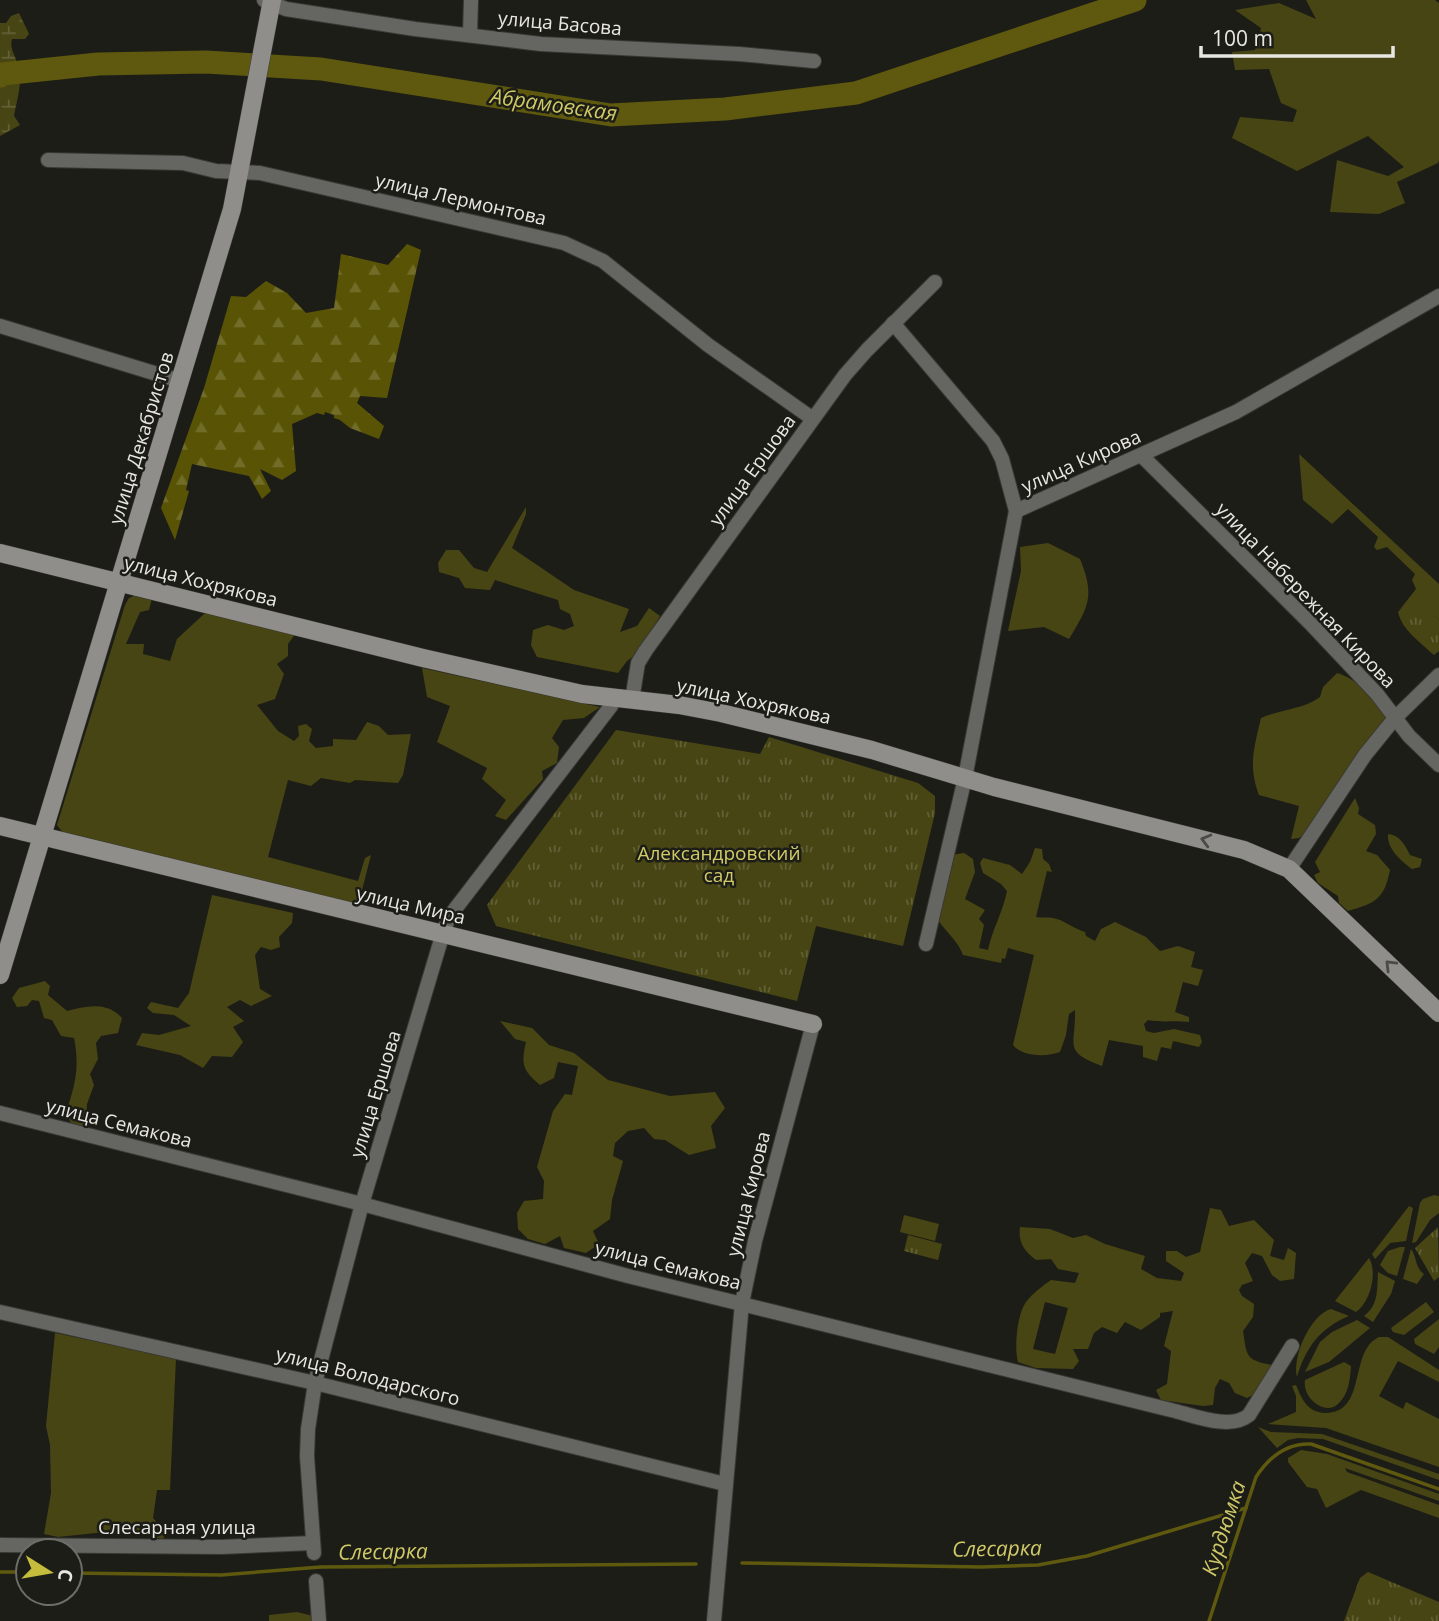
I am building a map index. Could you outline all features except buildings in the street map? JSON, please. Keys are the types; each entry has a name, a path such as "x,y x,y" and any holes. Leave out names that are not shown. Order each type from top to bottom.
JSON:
{"street":[{"path":"470,34 471,0"},
{"name":"улица Басова","path":"269,6 349,20 541,44 738,54 814,61"},
{"name":"улица Декабристов","path":"0,975 229,219 252,110 269,6"},
{"name":"улица Лермонтова","path":"48,160 183,163 216,171 274,176 576,247 603,261 708,345 813,419"},
{"name":"улица Ершова","path":"632,701 636,670 646,650 813,419 845,375 935,282"},
{"name":"улица Кирова","path":"926,944 965,778 1016,511 1142,456 1261,399 1439,296"},
{"path":"893,323 993,441 1002,459 1016,511"},
{"path":"0,326 180,381"},
{"name":"улица Набережная Кирова","path":"1142,456 1310,623 1377,694 1409,736 1439,765"},
{"name":"улица Хохрякова","path":"0,553 436,661 582,694 679,705 721,713 872,750 965,778 1244,850 1289,869 1439,1013"},
{"path":"1289,869 1336,796 1395,718 1439,675"},
{"name":"улица Ершова","path":"313,1548 307,1456 315,1382 362,1204 443,933 449,917 611,706 613,699"},
{"name":"улица Мира","path":"0,826 813,1024"},
{"name":"улица Кирова","path":"714,1621 742,1303 755,1241 813,1024"},
{"name":"улица Семакова","path":"0,1113 362,1204 614,1272 1227,1422 1242,1420 1249,1415 1292,1346"},
{"name":"улица Володарского","path":"0,1312 315,1382 725,1484"},
{"name":"Слесарная улица","path":"0,1545 313,1548"},
{"path":"316,1581 319,1621"}],"green space":[{"path":"1306,0 1435,0 1439,3 1439,160 1438,163 1397,182 1405,203 1379,214 1330,212 1337,160 1388,176 1404,167 1368,136 1297,171 1232,138 1240,117 1293,122 1297,110 1281,103 1269,69 1235,70 1232,52 1255,50 1261,28 1235,10 1279,3 1316,19"},
{"path":"19,13 29,34 25,39 12,39 11,43 20,79 14,116 20,125 0,136 0,23 6,23 11,16"},
{"path":"407,244 421,250 387,398 360,396 357,403 384,426 379,439 350,428 334,418 334,415 325,412 324,415 317,413 292,424 296,471 282,480 260,469 271,491 262,499 249,476 192,464 186,490 189,491 175,540 161,508 204,388 231,296 246,297 266,281 287,293 306,313 334,308 341,254 388,265"},
{"path":"1299,454 1439,584 1439,620 1414,598 1398,612 1416,589 1412,580 1415,574 1387,547 1377,550 1374,547 1378,537 1348,509 1332,524 1303,500"},
{"path":"526,507 526,514 512,548 574,590 629,609 620,632 637,626 649,608 660,616 638,653 627,661 618,673 537,657 531,645 533,630 548,625 564,630 574,626 570,614 560,609 558,600 495,580 490,590 465,588 459,578 439,572 438,563 446,550 459,550 474,568 487,572"},
{"path":"1048,543 1080,559 1085,572 1088,600 1069,639 1044,627 1008,631 1021,571 1020,547"},
{"path":"136,595 152,598 149,610 140,612 126,644 144,644 143,654 170,661 177,639 204,614 211,613 296,633 288,644 288,656 277,664 284,674 275,699 257,705 278,731 294,741 299,736 298,726 306,724 312,729 309,741 316,748 333,746 333,739 356,740 367,722 379,726 388,735 411,734 403,775 398,783 355,780 350,783 321,778 311,786 288,780 268,857 358,881 365,858 371,855 359,902 353,907 64,834 57,825 125,605 129,598"},
{"path":"1414,597 1439,620 1439,651 1434,655 1413,636 1400,619 1398,612"},
{"path":"422,668 600,707 584,718 563,720 552,738 559,747 557,763 542,771 543,779 506,820 495,816 506,800 482,779 487,768 437,742 450,706 427,697"},
{"path":"1337,673 1366,690 1386,717 1357,755 1306,832 1299,838 1291,839 1299,806 1259,795 1256,785 1253,757 1261,718 1299,707 1320,697 1323,687"},
{"name":"Александровский сад","path":"616,730 760,754 769,737 918,783 935,796 935,813 903,946 816,926 797,1001 496,926 487,905"},
{"path":"1355,798 1358,814 1375,825 1376,834 1366,851 1377,855 1390,870 1385,888 1377,899 1348,911 1339,903 1338,896 1318,883 1314,875 1320,872 1315,862"},
{"path":"1388,834 1399,838 1410,855 1422,859 1420,867 1412,869 1399,858 1392,850"},
{"path":"1035,848 1042,849 1043,859 1052,872 1047,871 1036,917 1061,921 1085,932 1086,936 1095,941 1101,929 1115,922 1146,937 1160,951 1178,946 1195,952 1191,967 1203,970 1198,986 1183,982 1175,1012 1189,1017 1189,1022 1148,1020 1144,1024 1146,1031 1154,1033 1174,1029 1200,1035 1202,1042 1199,1047 1173,1041 1171,1049 1161,1047 1157,1061 1143,1057 1143,1046 1109,1040 1102,1066 1089,1061 1076,1051 1073,1040 1075,1010 1069,1014 1060,1052 1035,1055 1023,1052 1013,1045 1034,955 1008,948 1001,963 963,955 938,920 951,855 964,853 973,859 975,872 965,899 985,910 979,919 984,925 979,948 988,950 1007,891 983,873 980,863 983,858 1010,865 1022,874"},
{"path":"212,895 293,913 292,923 279,937 280,947 271,950 261,947 255,955 260,989 272,996 251,1006 240,1000 227,1007 244,1021 233,1027 243,1042 232,1057 212,1056 203,1068 180,1055 136,1045 142,1033 159,1035 191,1026 174,1015 153,1013 147,1008 151,1002 178,1008 189,993"},
{"path":"45,981 50,986 48,995 67,1011 103,1007 122,1018 118,1033 101,1036 96,1043 98,1059 90,1074 94,1085 87,1104 86,1126 73,1127 66,1113 76,1076 74,1038 61,1036 52,1020 44,1018 39,1001 32,1000 27,1006 17,1007 12,998 19,988"},
{"path":"500,1021 532,1028 549,1045 574,1053 608,1080 670,1096 715,1092 725,1108 711,1126 716,1148 689,1155 665,1140 654,1139 644,1128 628,1131 615,1143 613,1156 623,1161 612,1200 610,1219 593,1231 599,1244 586,1253 564,1248 560,1236 545,1244 528,1239 518,1229 517,1213 524,1201 543,1199 544,1181 537,1167 553,1111 565,1094 572,1095 578,1066 558,1062 554,1078 540,1085 524,1066 526,1042 515,1039"},
{"path":"1434,1195 1439,1196 1439,1213 1430,1220 1416,1242 1412,1243 1420,1203"},
{"path":"1409,1206 1413,1208 1406,1241 1390,1243 1375,1259 1372,1254"},
{"path":"1210,1208 1221,1210 1229,1226 1254,1220 1274,1240 1270,1256 1284,1260 1288,1248 1296,1253 1294,1279 1280,1281 1272,1275 1262,1256 1252,1253 1245,1263 1253,1281 1242,1285 1239,1290 1242,1296 1254,1304 1253,1317 1243,1331 1247,1351 1252,1359 1272,1365 1261,1391 1247,1398 1235,1393 1229,1383 1220,1379 1215,1388 1213,1405 1161,1400 1156,1390 1167,1384 1171,1351 1164,1346 1173,1311 1160,1313 1160,1317 1141,1330 1125,1322 1117,1333 1102,1327 1094,1333 1088,1349 1073,1349 1079,1361 1073,1369 1036,1368 1018,1362 1017,1331 1020,1314 1026,1302 1051,1280 1075,1283 1079,1273 1058,1269 1051,1259 1036,1260 1023,1246 1020,1227 1050,1229 1073,1238 1086,1235 1105,1244 1145,1256 1141,1269 1157,1278 1181,1281 1184,1273 1166,1261 1166,1251 1177,1251 1186,1257 1200,1252","holes":["1045,1302 1068,1308 1055,1354 1033,1349"]},
{"path":"904,1215 939,1224 935,1241 900,1232"},
{"path":"1438,1227 1439,1277 1434,1281 1415,1248"},
{"path":"908,1235 942,1244 938,1260 904,1251"},
{"path":"1405,1247 1397,1276 1388,1273 1380,1265 1388,1251"},
{"path":"1411,1249 1419,1269 1424,1274 1417,1284 1403,1279"},
{"path":"1369,1258 1373,1279 1369,1294 1356,1312 1335,1301"},
{"path":"1378,1272 1395,1281 1391,1294 1373,1322 1364,1316 1375,1301"},
{"path":"1426,1302 1434,1312 1404,1335 1393,1332 1391,1328"},
{"path":"1331,1309 1349,1316 1330,1326 1316,1340 1305,1356 1297,1377 1297,1359 1304,1338 1316,1319"},
{"path":"1439,1319 1439,1347 1434,1354 1415,1344 1414,1339"},
{"path":"1357,1320 1370,1328 1329,1362 1305,1372 1320,1342 1332,1332"},
{"path":"55,1333 176,1358 170,1490 157,1490 153,1518 166,1533 163,1539 124,1530 58,1537 44,1534 51,1493 50,1445 46,1426"},
{"path":"1379,1337 1388,1337 1439,1370 1439,1382 1398,1361 1379,1396 1403,1409 1406,1402 1439,1419 1439,1467 1326,1428 1268,1424 1296,1412 1296,1396 1292,1386 1296,1385 1303,1400 1319,1412 1338,1410 1347,1403 1353,1393 1364,1355 1370,1344"},
{"path":"1344,1362 1351,1366 1345,1396 1333,1407 1327,1408 1316,1403 1307,1393 1305,1380"},
{"path":"1258,1427 1271,1432 1322,1434 1439,1474 1439,1480 1323,1439 1298,1438 1288,1440 1277,1448"},
{"path":"1301,1450 1327,1454 1439,1494 1439,1501 1345,1468 1347,1472 1439,1505 1439,1518 1361,1490 1326,1508 1317,1489 1307,1487 1288,1462 1288,1458"},
{"path":"1368,1572 1439,1602 1439,1621 1344,1621 1360,1578"},
{"path":"297,1612 313,1616 313,1621 269,1621 269,1615"}],"waterway":[{"name":"Абрамовская","path":"0,76 98,64 206,62 321,69 611,115 725,109 856,93 1135,0"},
{"name":"Курдюмка","path":"1209,1621 1256,1477 1279,1453 1294,1446 1311,1444 1439,1489"},
{"name":"Слесарка","path":"742,1563 981,1567 1038,1565 1087,1556 1246,1508"},
{"name":"Слесарка","path":"84,1573 221,1575 321,1567 696,1564"},
{"name":"Слесарка","path":"0,1572 14,1572"}]}
